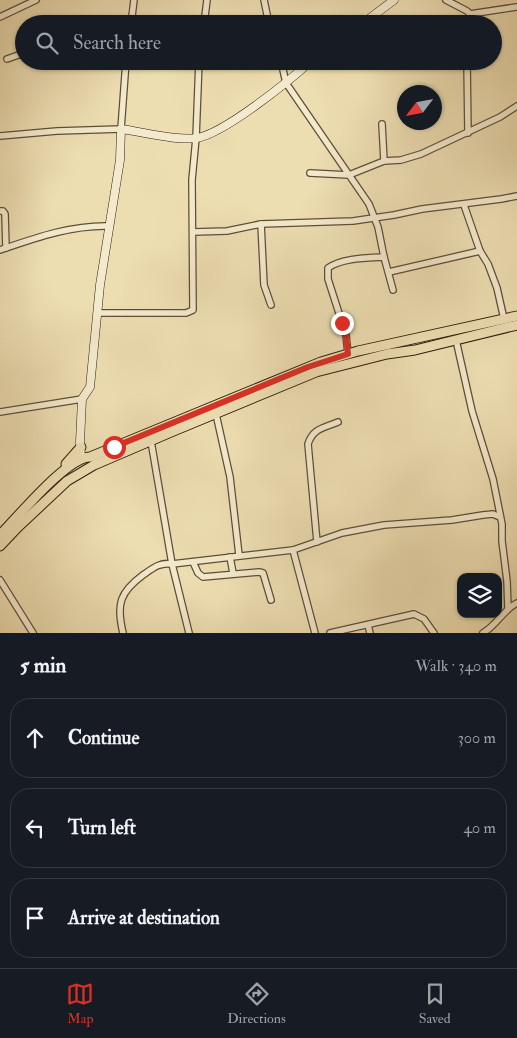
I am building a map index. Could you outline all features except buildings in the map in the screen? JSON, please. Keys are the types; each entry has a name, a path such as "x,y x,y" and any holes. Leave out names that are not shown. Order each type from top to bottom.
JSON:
{"main road":[{"path":"0,535 53,480 75,461 299,370 348,354 517,316"},
{"path":"0,546 60,487 87,470 151,441 316,372 517,325"},
{"path":"53,480 80,444 87,448 86,457"}],"street":[{"path":"0,17 36,0"},
{"path":"132,15 134,0"},
{"path":"205,15 207,0"},
{"path":"264,0 267,15"},
{"path":"374,15 394,0"},
{"path":"446,0 470,14 516,7"},
{"path":"7,59 15,56"},
{"path":"80,444 82,399 90,386 109,226 120,160 125,70"},
{"path":"98,313 186,313 193,310 192,180 200,70"},
{"path":"283,70 286,83 369,204 378,226 393,290"},
{"path":"0,136 57,131 122,129 183,138 196,138 220,129 286,83 301,70"},
{"path":"467,70 468,132"},
{"path":"310,173 349,175 384,161 400,160 421,154 500,117 517,106"},
{"path":"382,124 384,161"},
{"path":"193,232 227,231 261,224 328,223 375,218 422,209 464,205 517,196"},
{"path":"464,205 480,251 488,264 497,288 504,319"},
{"path":"0,211 5,214 3,249 49,234 80,227 109,226"},
{"path":"261,224 264,284 271,305"},
{"path":"389,272 480,251"},
{"path":"348,354 346,336 328,279 328,268 333,264 358,259 384,257"},
{"path":"456,340 472,411 493,479 500,517 508,608"},
{"path":"0,412 82,399"},
{"path":"216,414 230,477 239,555"},
{"path":"317,542 308,444 311,435 338,422"},
{"path":"151,441 172,564 188,633"},
{"path":"86,457 87,470"},
{"path":"123,633 119,610 123,594 132,582 153,567 165,563 193,562 230,556 293,550 342,533 384,525 452,520 488,515 500,517"},
{"path":"293,550 315,633"},
{"path":"230,556 233,573"},
{"path":"193,562 198,573 203,577 233,573 263,573 271,600"},
{"path":"0,580 33,633"},
{"path":"483,633 496,623 508,608 517,603"},
{"path":"330,633 414,614 424,619 434,633"},
{"path":"368,625 370,633"}],"route":[{"path":"114,447 308,367 348,354 342,323"}]}
